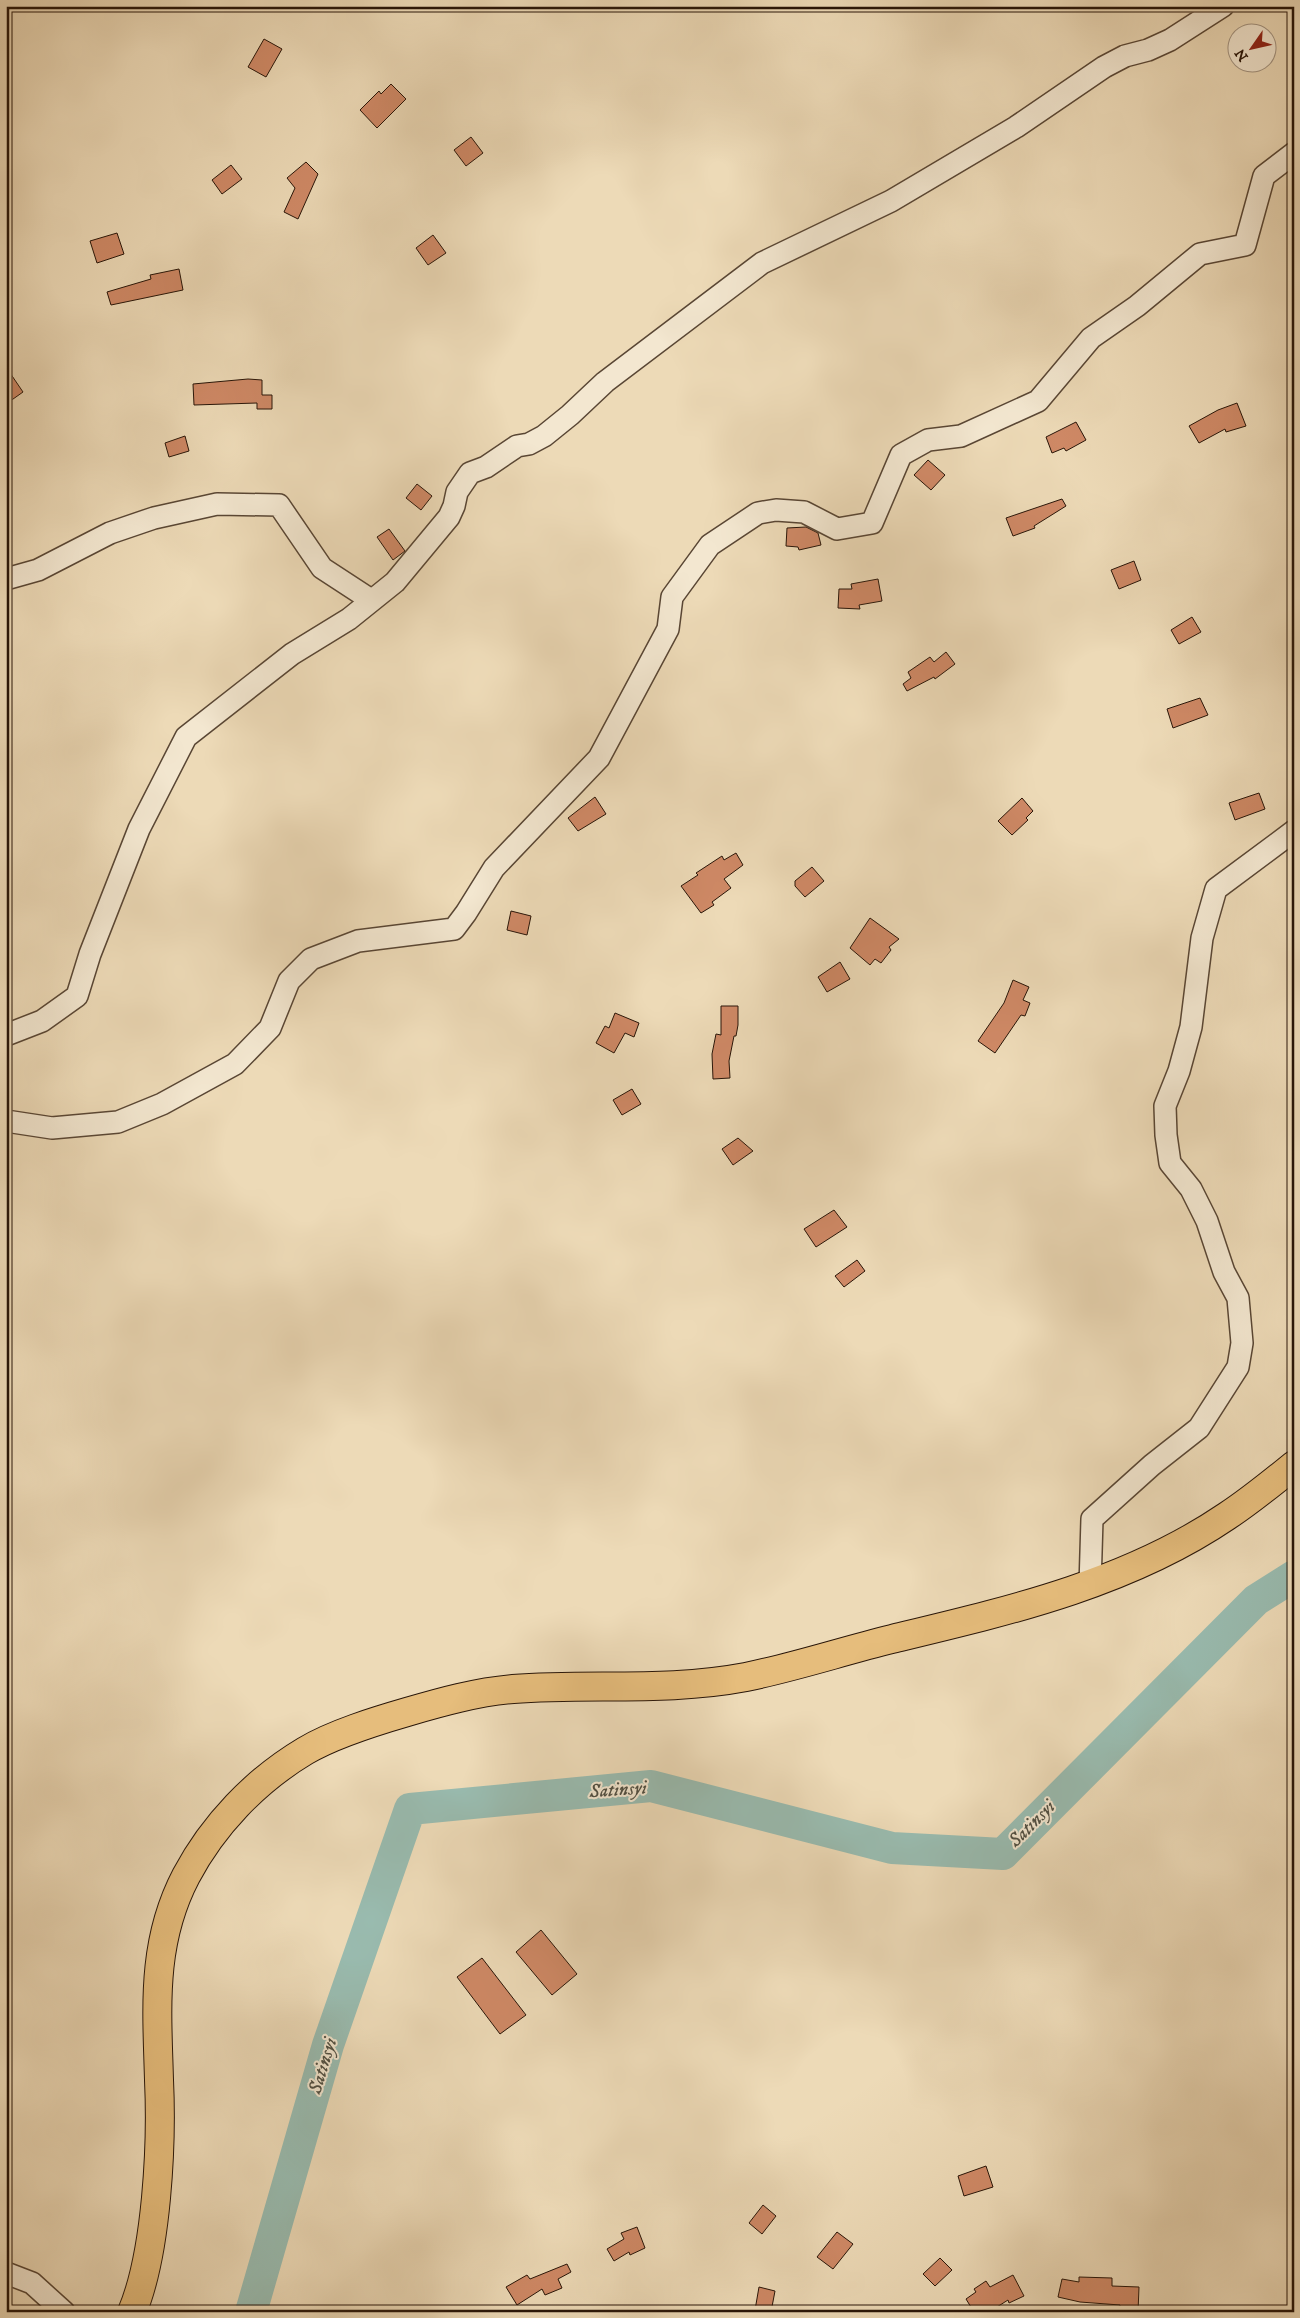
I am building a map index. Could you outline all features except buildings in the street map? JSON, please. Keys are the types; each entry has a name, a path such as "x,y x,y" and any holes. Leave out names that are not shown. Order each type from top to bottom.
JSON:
{"main road":[{"path":"132,2312 149,2248 156,2186 160,2114 156,2012 159,1957 167,1918 187,1874 228,1814 264,1780 308,1749 376,1721 440,1702 510,1689 689,1686 748,1676 1007,1612 1090,1586 1166,1551 1226,1518 1294,1465"}],"street":[{"path":"6,1035 42,1021 77,996 90,954 139,829 186,737 292,654 349,619 395,582 410,567 449,517 457,492 470,473 486,467 517,446 529,444 544,436 570,416 605,382 762,263 891,201 1016,127 1104,67 1125,56 1148,50 1170,40 1223,6"},
{"path":"6,1121 52,1128 118,1122 162,1104 235,1064 270,1028 289,981 310,959 358,941 454,929 494,868 599,758 668,629 672,597 710,545 758,513 804,512 837,529 872,523 901,454 928,440 961,436 1038,401 1091,338 1136,306 1200,254 1245,245 1264,176 1294,153"},
{"path":"6,579 38,570 110,534 154,518 217,504 279,505 322,568 371,600"},
{"path":"1090,1586 1092,1519 1152,1465 1199,1428 1238,1367 1242,1343 1238,1298 1224,1272 1207,1220 1191,1189 1170,1163 1166,1135 1165,1106 1179,1071 1191,1027 1202,938 1216,889 1294,831"},
{"path":"6,2273 32,2283 64,2312"}],"waterway":[{"name":"Satinsyi","path":"251,2312 328,2045 410,1809 651,1786 892,1848 1003,1854 1256,1600 1294,1576"}]}
